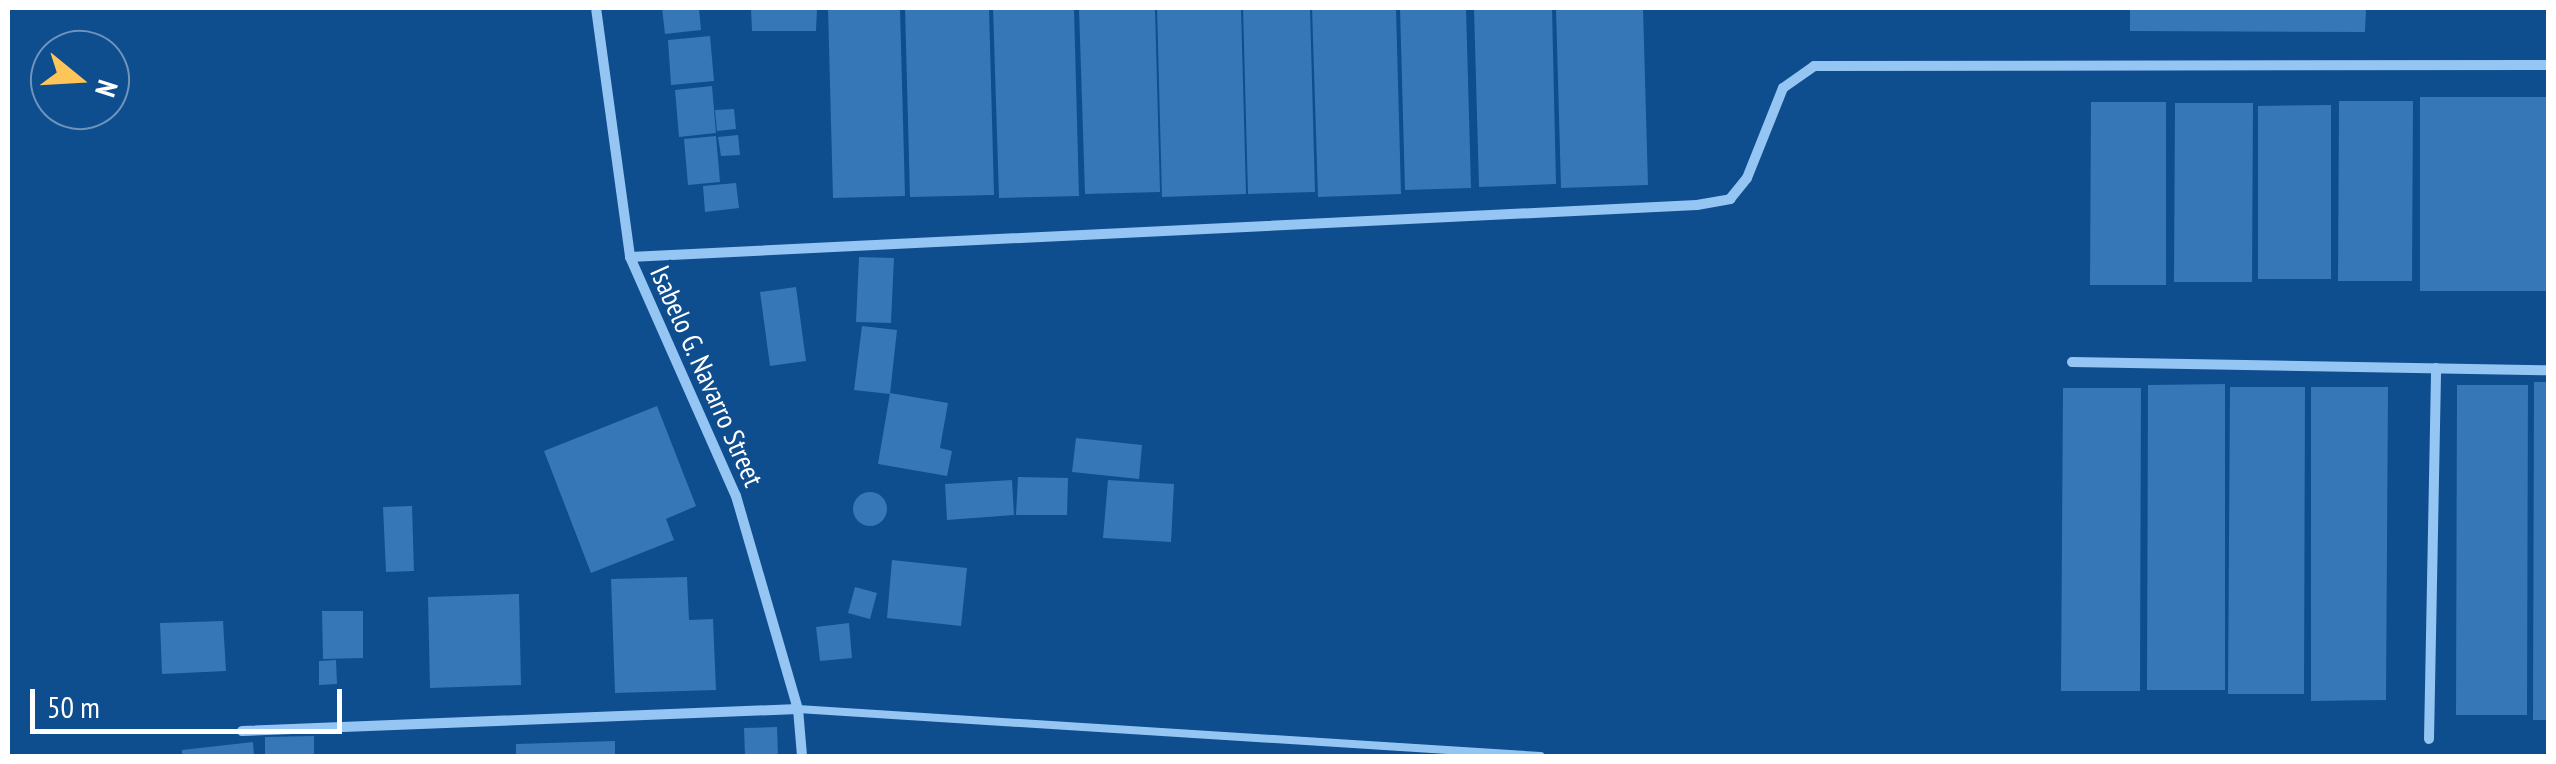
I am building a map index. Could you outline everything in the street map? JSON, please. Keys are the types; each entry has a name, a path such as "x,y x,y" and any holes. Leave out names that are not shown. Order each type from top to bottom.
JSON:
{"street":[{"name":"Isabelo G. Navarro Street","path":"596,8 630,257 736,496 798,708 802,756"},
{"path":"630,257 1697,205 1730,199 1747,178 1782,88 1814,66 2548,66"},
{"path":"2072,362 2548,370"},
{"path":"2429,739 2436,368"},
{"path":"242,731 798,708"}],"lane":[{"path":"798,708 1541,756"}],"building":[{"path":"662,8 699,8 701,30 665,34"},
{"path":"751,8 817,8 816,31 752,31"},
{"path":"828,8 900,8 905,196 833,198"},
{"path":"905,8 989,8 994,195 910,197"},
{"path":"993,8 1074,8 1079,196 999,198"},
{"path":"1079,8 1155,8 1160,192 1085,194"},
{"path":"1157,8 1241,8 1246,194 1162,197"},
{"path":"1243,8 1310,8 1315,192 1248,194"},
{"path":"1312,8 1396,8 1401,194 1318,197"},
{"path":"1400,8 1466,8 1471,188 1405,190"},
{"path":"1474,8 1552,8 1556,184 1479,187"},
{"path":"1556,8 1643,8 1648,185 1561,188"},
{"path":"2130,8 2366,8 2365,32 2130,31"},
{"path":"710,36 714,81 671,85 668,40"},
{"path":"712,86 716,133 679,137 675,90"},
{"path":"2420,97 2548,97 2548,291 2420,291"},
{"path":"2339,101 2413,101 2412,281 2338,281"},
{"path":"2091,102 2166,102 2166,285 2090,285"},
{"path":"2175,103 2253,103 2252,282 2174,282"},
{"path":"2331,105 2331,279 2258,279 2258,106"},
{"path":"734,109 736,129 717,131 715,110"},
{"path":"738,135 740,155 721,156 718,137"},
{"path":"716,136 720,182 688,185 684,139"},
{"path":"736,183 739,208 705,212 703,186"},
{"path":"859,257 894,258 891,323 856,322"},
{"path":"796,287 806,361 770,366 760,292"},
{"path":"862,326 897,330 890,394 854,390"},
{"path":"2534,382 2548,382 2548,720 2533,720"},
{"path":"2225,384 2225,690 2147,690 2148,385"},
{"path":"2457,385 2528,385 2527,715 2456,715"},
{"path":"2230,387 2305,387 2304,694 2228,694"},
{"path":"2311,387 2388,387 2386,700 2311,701"},
{"path":"2063,388 2141,388 2140,691 2061,691"},
{"path":"890,393 948,403 940,448 952,451 947,476 878,464"},
{"path":"657,406 696,506 666,519 674,540 591,573 544,451"},
{"path":"1076,438 1142,445 1139,479 1072,472"},
{"path":"1018,477 1068,478 1067,515 1016,515"},
{"path":"1012,480 1014,515 947,520 945,484"},
{"path":"1108,480 1174,484 1171,542 1103,538"},
{"path":"870,492 882,497 887,509 882,521 870,526 858,521 853,509 858,497"},
{"path":"412,506 414,571 386,572 383,507"},
{"path":"892,560 967,568 961,626 887,618"},
{"path":"687,577 689,620 713,619 716,690 615,693 611,579"},
{"path":"855,587 877,593 870,619 848,613"},
{"path":"519,594 521,685 430,688 428,597"},
{"path":"322,611 363,611 363,658 323,659"},
{"path":"223,621 226,671 162,674 160,623"},
{"path":"849,623 852,658 820,661 816,627"},
{"path":"336,660 337,684 319,685 319,661"},
{"path":"777,727 778,756 745,756 744,728"},
{"path":"314,736 314,756 265,756 265,737"},
{"path":"615,741 615,756 516,756 516,744"},
{"path":"253,742 254,756 182,756 182,750"}]}
